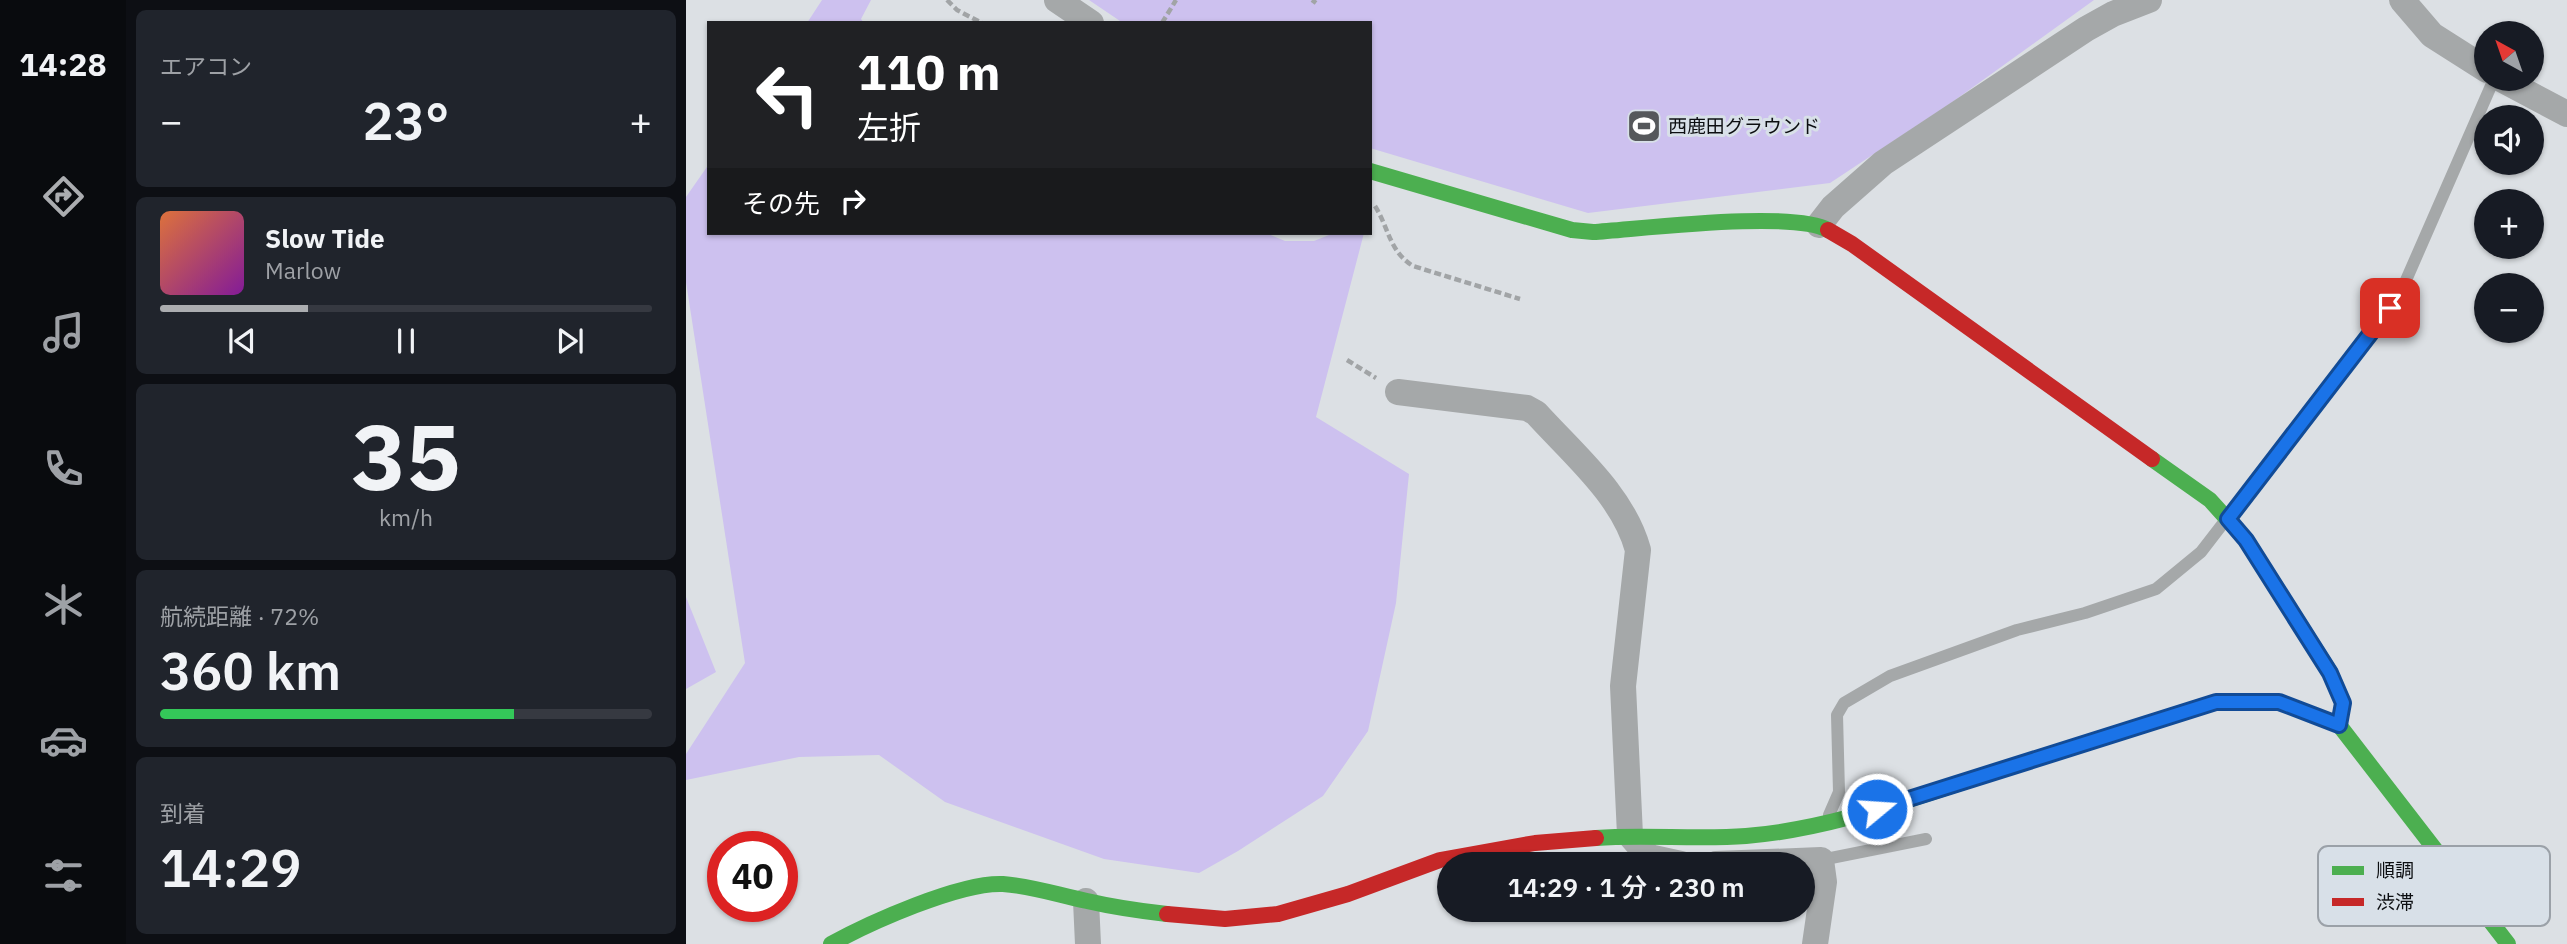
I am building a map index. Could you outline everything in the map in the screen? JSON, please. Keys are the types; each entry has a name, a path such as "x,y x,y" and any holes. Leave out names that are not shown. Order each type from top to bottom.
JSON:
{"street":[{"path":"1057,0 1088,21"},
{"path":"1819,225 1833,207 1883,163 2085,29 2148,0"},
{"path":"2402,0 2432,35 2474,62"},
{"path":"2524,91 2567,114"},
{"path":"1372,172 1572,230 1593,232 1777,220 1819,225 1852,243 2210,500 2246,540 2330,673 2343,703 2339,725"},
{"path":"1398,391 1527,408 1536,413 1620,508 1632,528 1638,550 1623,687 1630,835 1645,852"},
{"path":"831,944 860,929 955,891 1000,884 1045,889 1086,901 1163,914 1225,919 1278,914 1348,894 1440,860 1535,843 1630,835 1745,836 1825,825 2216,702 2279,702 2339,725 2432,846"},
{"path":"1815,860 1821,860 1824,882 1815,944"},
{"path":"1086,901 1088,944"},
{"path":"2494,926 2508,944"}],"lane":[{"path":"1825,825 1839,792 1837,715 1844,703 1890,677 2017,630 2085,613 2156,589 2201,552 2400,294 2489,91"},
{"path":"1821,860 1926,839"}],"path":[{"path":"947,0 957,10 978,21"},
{"path":"1163,21 1176,0"},
{"path":"1372,203 1380,215 1391,245 1401,259 1413,266 1520,299"},
{"path":"1347,360 1398,391"}],"shaded area":[{"path":"822,0 871,0 861,19 862,21 808,21"},
{"name":"西鹿田グラウンド","path":"1089,0 2094,0 1951,103 1830,183 1588,213 1372,149 1372,21 1120,21"},
{"path":"707,167 707,235 1271,235 1285,241 1314,241 1329,235 1363,235 1316,417 1409,474 1396,603 1368,731 1323,796 1199,873 1104,859 945,802 879,755 799,757 686,780 686,754 745,663 686,282 686,197"},
{"path":"686,597 716,672 686,689"}],"traffic: fast":[{"path":"1372,172 1572,230 1593,232 1750,221 1810,224 1828,230"},
{"path":"2152,459 2210,500 2246,540 2330,672 2343,703 2339,725"},
{"path":"2242,702 2279,702 2339,725 2432,846"},
{"path":"1596,838 1727,837 1779,832 1845,819 2004,769"},
{"path":"831,944 915,905 985,885 1024,887 1107,905 1167,914"},
{"path":"2494,926 2508,944"}],"traffic: jam":[{"path":"1828,230 1852,244 2152,459"},
{"path":"2004,769 2216,702 2242,702"},
{"path":"1167,914 1225,919 1278,914 1348,894 1440,860 1535,843 1596,838"}],"place":[{"name":"西鹿田グラウンド","path":"1644,126"}],"route":[{"path":"1877,809 2216,702 2279,702 2339,725 2343,703 2330,673 2246,540 2228,519 2390,308"}]}
